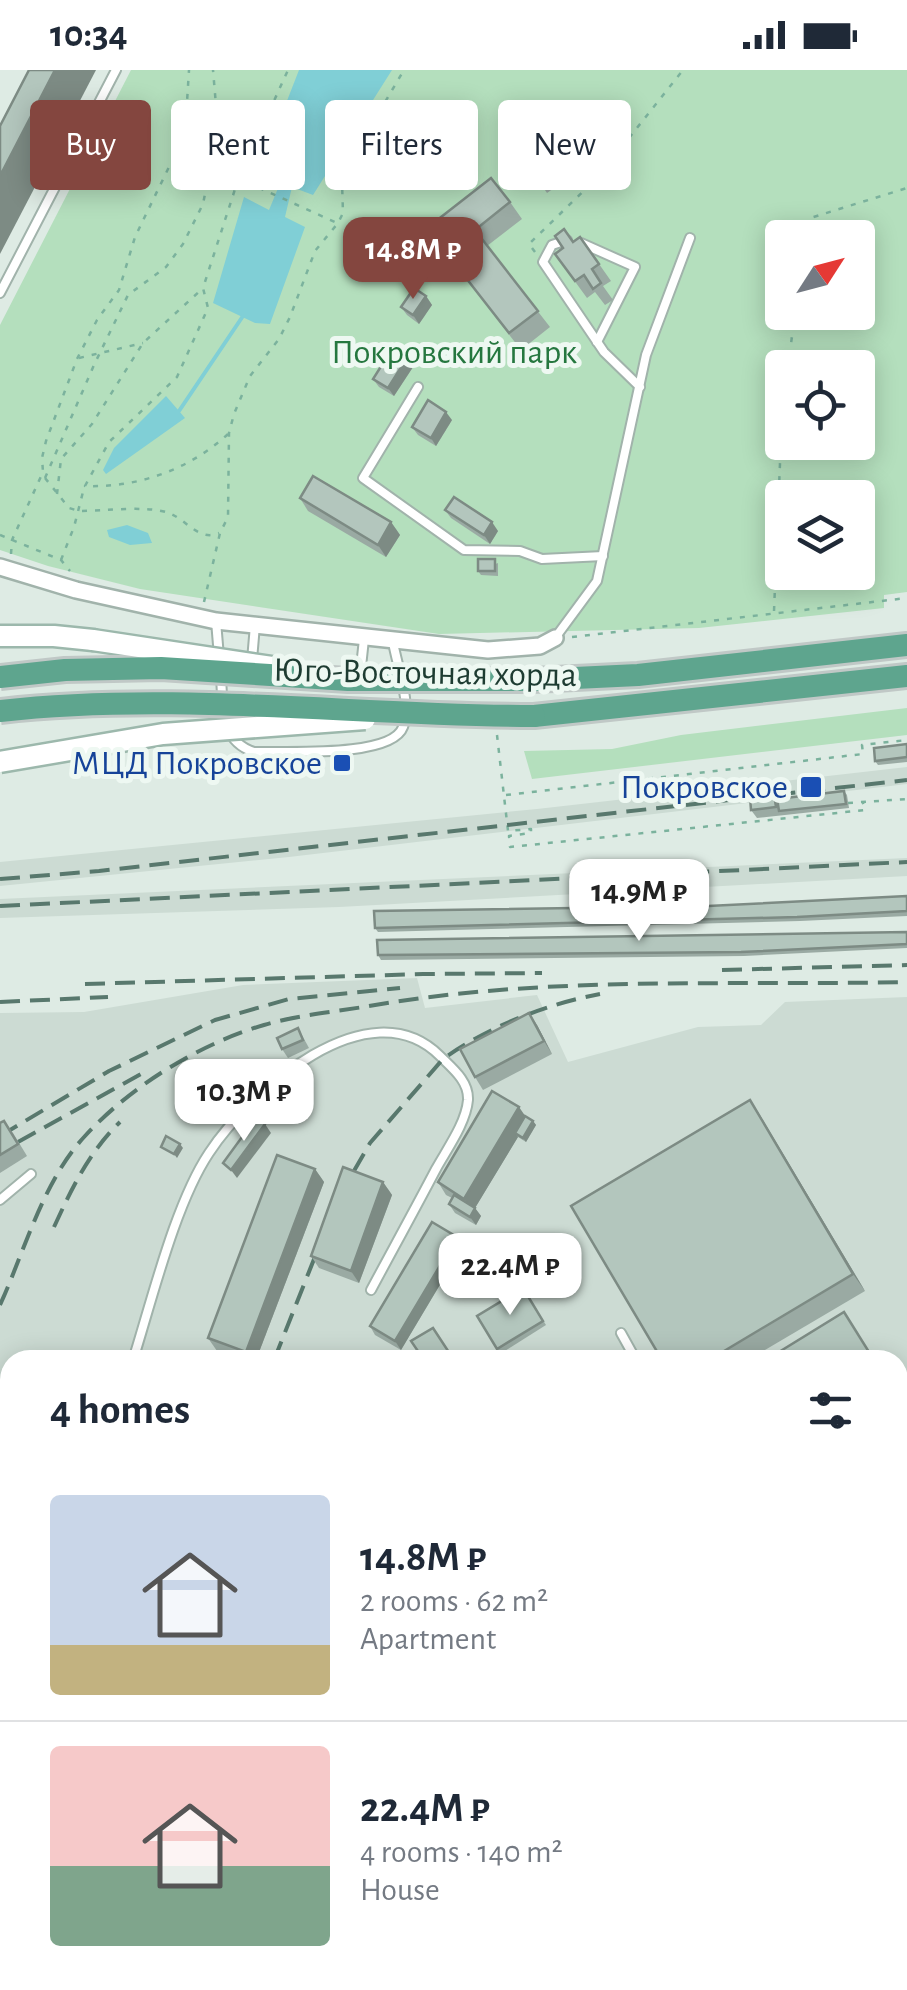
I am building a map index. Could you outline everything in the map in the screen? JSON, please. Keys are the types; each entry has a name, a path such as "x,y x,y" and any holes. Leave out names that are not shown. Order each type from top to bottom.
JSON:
{"main road":[{"path":"0,636 54,636 151,647 348,680"},
{"name":"Юго-Восточная хорда","path":"0,677 65,670 162,668 348,680 533,680 638,675 907,645"},
{"name":"Юго-Восточная хорда","path":"0,711 62,704 160,702 429,716 534,716 907,676"},
{"path":"0,762 163,734 429,716"}],"street":[{"path":"0,567 76,590 216,622 488,650 540,646 555,638"}],"lane":[{"path":"0,294 116,70"},
{"path":"555,638 598,581 646,355 690,238"},
{"path":"596,342 635,267 569,240 552,245 542,262 596,342 640,387"},
{"path":"418,388 363,478 464,550 520,551 542,559 603,556"},
{"path":"216,622 225,721 230,738 240,748 254,752 374,748 394,740 403,728 406,708 392,642"},
{"path":"254,625 252,676 359,685 364,639"},
{"path":"135,1350 176,1228 209,1152 271,1082 315,1053 357,1036 394,1032 432,1048 463,1080 468,1099 458,1128 371,1290"},
{"path":"0,1200 31,1174"},
{"path":"621,1333 630,1350"}],"path":[{"path":"187,100 189,70"},
{"path":"213,70 216,100"},
{"path":"274,100 288,70"},
{"path":"203,607 220,533 228,517 229,433 250,376 279,339 315,250 338,223 343,213 342,182 353,156 404,70"},
{"path":"542,262 528,244 598,177 683,70"},
{"path":"171,160 134,237 119,290 96,320 78,359 46,442 43,472 69,508 163,511 202,535 220,533"},
{"path":"807,220 907,188"},
{"path":"45,478 128,296 166,267 183,244 203,204 205,190"},
{"path":"57,494 61,459 104,408 144,343 203,288 235,190"},
{"path":"263,190 338,223"},
{"path":"62,560 85,486 109,442 177,376 208,308 203,288"},
{"path":"78,359 144,343"},
{"path":"85,486 108,487 148,479 212,448 229,433"},
{"path":"774,612 780,460"},
{"path":"12,540 43,472"},
{"path":"0,535 62,560 72,573"},
{"path":"555,638 618,634 907,598"},
{"path":"864,754 862,746 907,740"},
{"path":"864,804 865,810 510,848 508,836 531,833 530,829 508,831 504,796 873,756"},
{"path":"848,803 907,798"}],"shaded area":[{"path":"907,767 907,784 289,857 0,886 0,862 537,809"},
{"path":"907,858 907,876 339,907 0,918 0,899"},
{"path":"417,978 425,1008 537,995 568,1062 698,1027 761,1025 785,1002 907,997 907,1350 0,1350 0,1013 84,1012 243,985"}],"green space":[{"name":"Покровский парк","path":"131,70 907,70 907,592 884,595 884,608 699,628 439,634 140,589 0,550 0,325 69,190 151,190 151,100 116,100"},
{"path":"907,708 907,735 532,779 524,751 612,749 681,735"}],"water":[{"path":"299,70 392,70 373,100 325,100 325,176 313,195 300,190 305,190 305,100 287,100"},
{"path":"277,190 291,190 285,217 305,227 270,324 255,323 213,303 244,197 269,210"},
{"path":"166,396 185,418 106,474 103,470 114,448"},
{"path":"127,525 148,533 152,543 130,545 109,537 107,530"}],"building":[{"path":"29,70 55,70 39,100 30,100 30,118 0,176 0,126"},
{"path":"491,178 510,202 475,230 538,311 509,333 427,228"},
{"path":"564,229 573,242 580,237 599,264 592,269 601,283 593,289 584,275 575,281 555,254 563,248 555,236"},
{"path":"414,288 426,296 413,315 401,307"},
{"path":"392,349 407,358 388,388 373,379"},
{"path":"428,400 446,412 431,438 412,427"},
{"path":"313,476 391,522 378,545 300,498"},
{"path":"454,497 492,522 484,535 445,510"},
{"path":"478,559 495,559 495,571 478,571"},
{"path":"907,744 907,757 875,761 874,748"},
{"path":"844,791 846,804 779,811 777,799"},
{"path":"774,794 776,807 751,810 750,797"},
{"path":"907,896 907,911 797,917 375,928 374,911 708,906"},
{"path":"907,932 907,944 741,952 378,955 377,940"},
{"path":"529,1013 544,1041 475,1077 460,1049"},
{"path":"298,1028 303,1040 282,1049 277,1038"},
{"path":"492,1091 519,1107 464,1199 438,1182"},
{"path":"750,1100 853,1274 726,1350 656,1350 571,1206"},
{"path":"525,1116 533,1121 523,1138 515,1133"},
{"path":"256,1118 265,1124 231,1170 223,1163"},
{"path":"4,1121 18,1144 0,1155 0,1123"},
{"path":"166,1136 180,1144 174,1154 161,1147"},
{"path":"277,1155 315,1169 247,1350 208,1338"},
{"path":"343,1167 383,1182 351,1271 311,1256"},
{"path":"454,1195 475,1208 470,1217 449,1204"},
{"path":"432,1222 457,1237 395,1341 370,1326"},
{"path":"523,1288 543,1321 497,1349 477,1316"},
{"path":"844,1312 868,1350 782,1350"},
{"path":"433,1328 447,1350 417,1350 411,1341"}],"waterway":[{"path":"179,411 243,316"}],"railway":[{"path":"0,879 907,780"},
{"path":"0,906 907,862"},
{"path":"722,970 907,965"},
{"path":"85,984 542,973"},
{"path":"0,1305 46,1195 85,1136 123,1100 167,1069 240,1033 303,1016 503,990 637,984 907,982"},
{"path":"0,1136 109,1071 215,1020 289,999 400,988"},
{"path":"339,1197 370,1143 443,1059 518,1018 600,994"},
{"path":"0,1002 108,997"},
{"path":"18,1142 141,1074"},
{"path":"54,1227 90,1158 120,1122"},
{"path":"278,1350 324,1234"}],"place":[{"name":"МЦД Покровское","path":"342,763"},
{"name":"Покровское","path":"811,787"}]}
